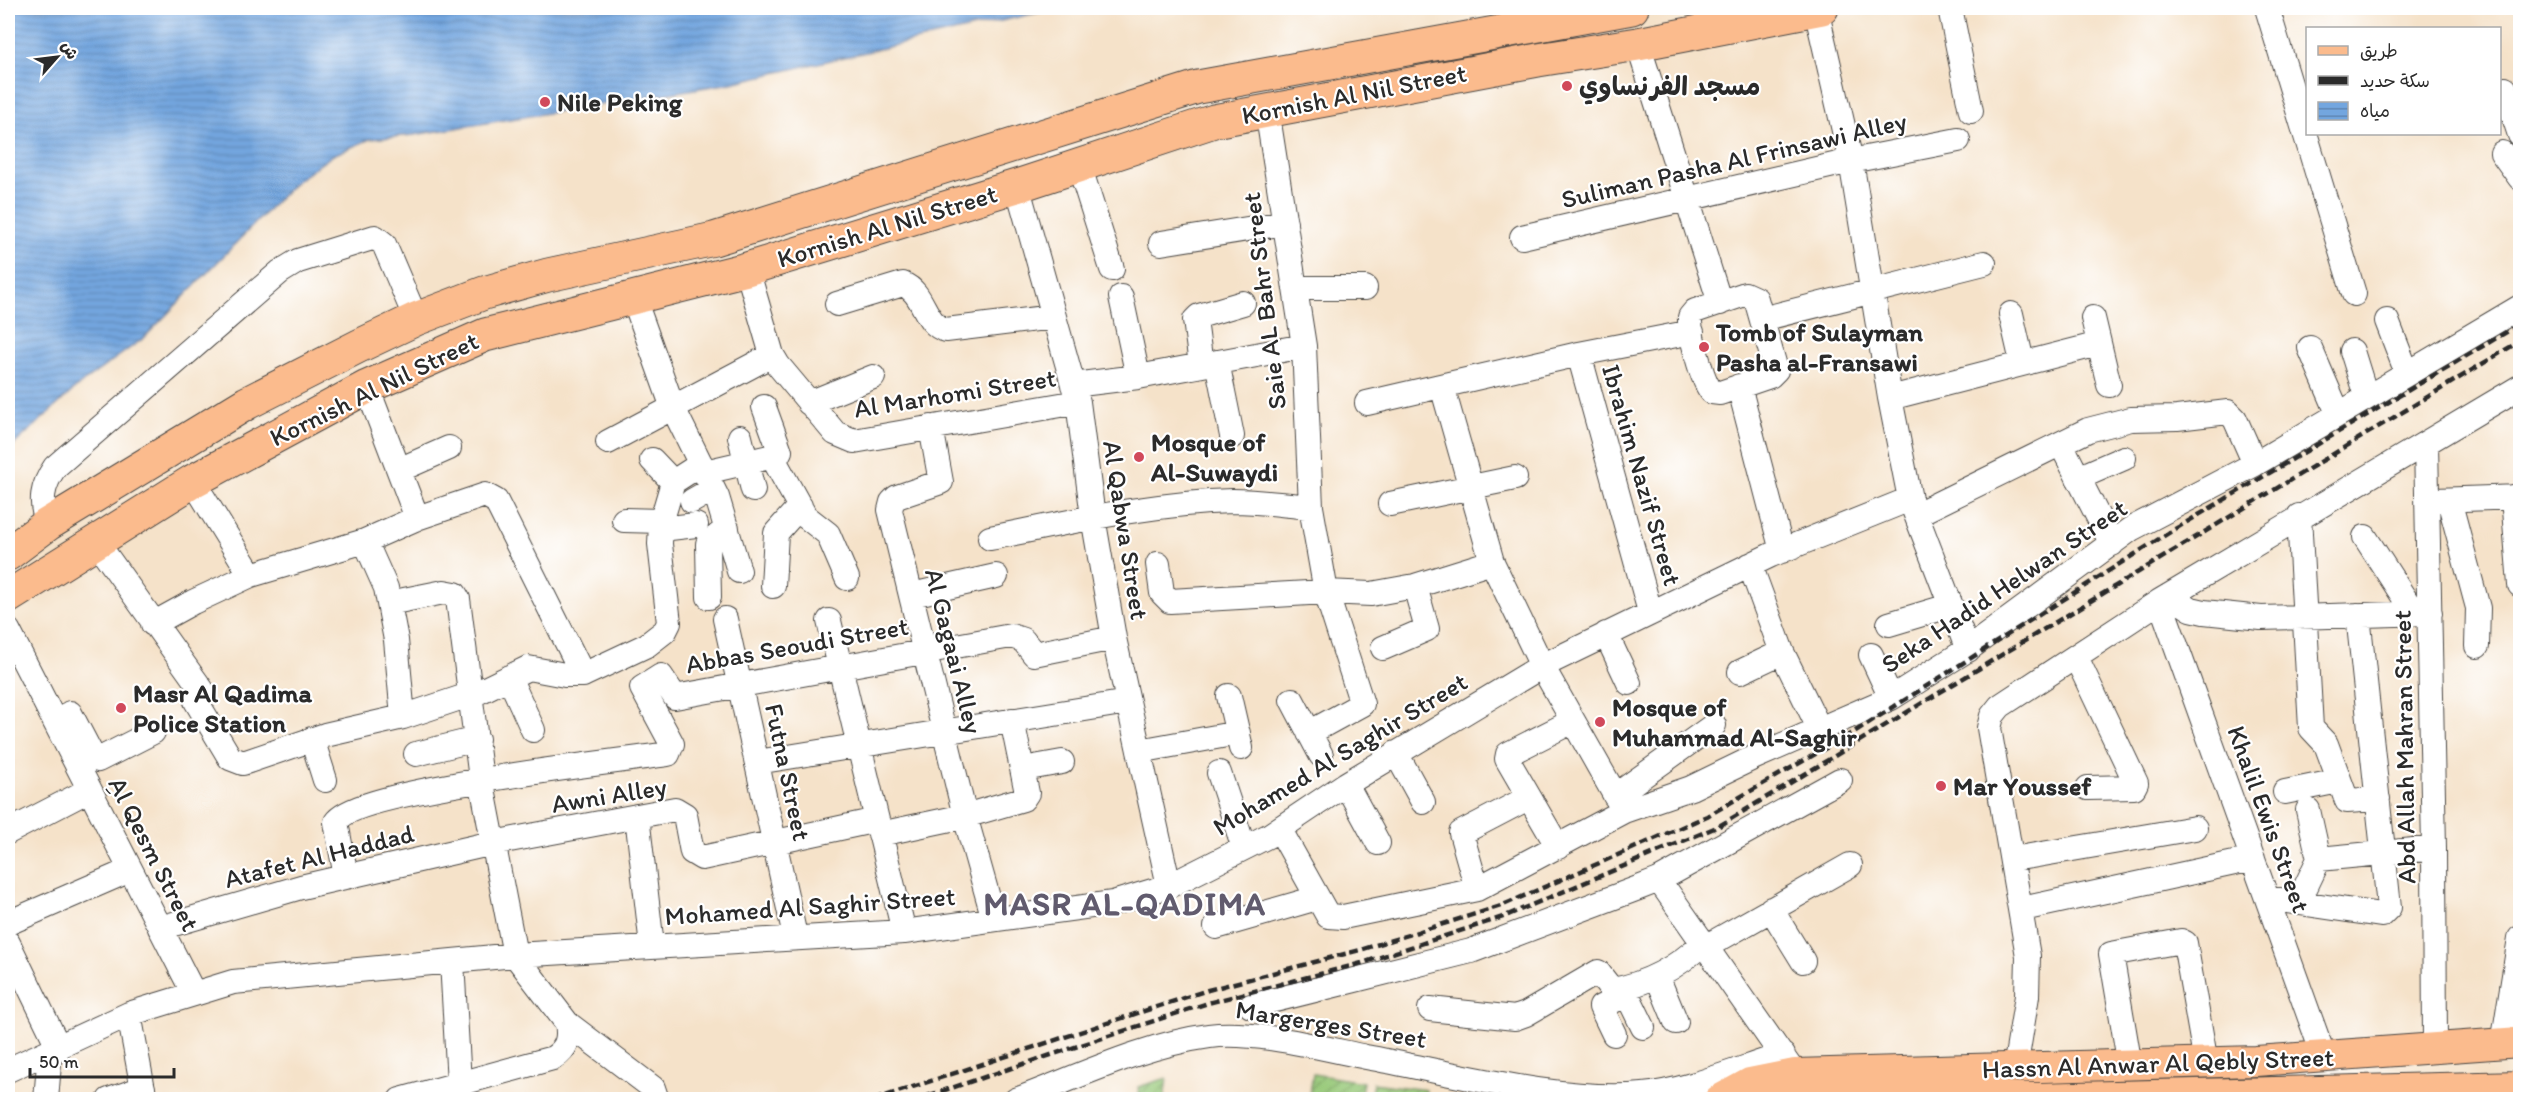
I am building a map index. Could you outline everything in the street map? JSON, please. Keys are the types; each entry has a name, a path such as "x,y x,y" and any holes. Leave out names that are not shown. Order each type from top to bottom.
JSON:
{"highway":[{"name":"Kornish Al Nil Street","path":"8,554 48,524 247,403 302,373 416,319 484,293 548,275 714,239 1198,87 1632,8"},
{"name":"Kornish Al Nil Street","path":"8,597 94,540 193,480 367,387 445,350 485,335 747,269 1214,121 1538,60 1638,44 1819,8"}],"main road":[{"name":"Hassn Al Anwar Al Qebly Street","path":"1788,1081 2014,1069 2256,1061 2512,1043"},
{"path":"2256,1061 2258,1093"},
{"name":"Hassn Al Anwar Al Qebly Street","path":"1788,1081 2078,1098 2520,1086"},
{"path":"1719,1100 1750,1083 1788,1081"}],"street":[{"path":"1819,8 1851,161 1890,398 1913,507 1949,606 1968,650"},
{"path":"1950,8 1971,111"},
{"path":"2267,8 2354,294"},
{"path":"1638,44 1720,303"},
{"path":"2505,89 2520,135"},
{"name":"Saie AL Bahr Street","path":"1267,110 1304,346 1311,507 1326,592 1362,704 1309,733"},
{"name":"Suliman Pasha Al Frinsawi Alley","path":"1522,237 1851,161 1958,140"},
{"path":"2502,153 2520,178"},
{"path":"1079,165 1112,269"},
{"name":"Al Qabwa Street","path":"1017,185 1076,394 1093,517 1114,638 1169,886"},
{"path":"1161,243 1285,223"},
{"path":"48,524 43,512 42,496 46,480 55,467 288,266 375,237 384,244 416,319"},
{"path":"1762,319 1984,263"},
{"name":"Al Marhomi Street","path":"747,269 772,355 835,433 844,439 854,441 931,428 1138,377 1304,346"},
{"path":"837,304 903,284 915,291 935,325 946,330 1053,317"},
{"path":"1295,288 1365,288"},
{"path":"1750,294 1756,299 1776,370 1770,376 1720,393 1708,388 1690,320 1692,313 1720,303 1750,294"},
{"path":"1121,297 1138,377"},
{"path":"634,299 673,408 706,475 727,528 740,571"},
{"path":"1232,436 1194,320 1199,316 1243,303"},
{"name":"Seka Hadid Helwan Street","path":"1216,927 1323,907 1343,917 1477,889 1558,847 1619,803 1690,788 1891,698 1968,650 2131,530 2255,464 2366,396 2520,307"},
{"path":"2012,314 2022,362"},
{"path":"2093,318 2109,385"},
{"path":"2387,321 2407,373"},
{"path":"1367,403 1579,354 1692,332"},
{"path":"1890,398 2022,362 2099,344"},
{"path":"2310,348 2338,413"},
{"path":"2352,351 2366,396"},
{"name":"Ibrahim Nazif Street","path":"1579,354 1650,612"},
{"path":"608,442 772,355"},
{"path":"809,403 873,376"},
{"path":"1442,386 1492,562 1542,666 1619,803 1714,725"},
{"path":"1739,386 1782,551"},
{"path":"367,387 417,518"},
{"path":"2014,1069 2027,996 2028,956 2022,909 1989,728 1992,716 2000,706 2165,598 2299,516 2520,387"},
{"path":"673,482 773,458 780,451 764,407"},
{"name":"Mohamed Al Saghir Street","path":"8,1070 129,1014 193,992 233,982 515,955 795,936 904,932 1113,903 1169,886 1280,830 1346,784 1542,666 1650,612 1782,551 1913,507 2061,444 2088,430 2132,419 2177,418 2228,412 2232,415 2255,464"},
{"name":"Al Gagaai Alley","path":"931,428 941,482 897,497 892,502 890,510 965,816 994,919"},
{"path":"741,437 753,490"},
{"name":"Abd Allah Mahran Street","path":"2426,443 2438,500 2422,613 2434,848 2435,1050"},
{"path":"2061,444 2112,544"},
{"path":"399,470 449,448"},
{"path":"773,458 805,516 828,534 847,578"},
{"path":"2078,478 2124,458"},
{"path":"652,460 673,482"},
{"path":"692,501 706,475"},
{"path":"1390,504 1515,478"},
{"path":"193,480 251,575"},
{"path":"94,540 153,624 199,696 233,761 243,763 312,740 403,717 471,694 533,668 565,675 583,675 647,645 665,631 669,622 660,544 661,522 673,482"},
{"path":"153,624 251,575 365,540 417,518 485,495 492,497 583,675"},
{"path":"2477,646 2478,608 2438,500 2517,497 2520,585"},
{"path":"990,538 1093,517 1234,501 1311,507"},
{"path":"773,586 776,533 800,506"},
{"path":"2299,516 2311,728 2326,744 2347,801 2378,799"},
{"path":"624,520 661,522 670,528 696,525"},
{"path":"709,597 708,543 727,528"},
{"path":"2365,537 2422,613"},
{"path":"365,540 381,573 389,603 396,640 403,717"},
{"path":"1158,564 1162,593 1170,601 1326,592 1371,594 1415,586 1492,562"},
{"path":"1750,565 1782,652 1820,730"},
{"path":"912,595 996,576"},
{"path":"1383,648 1427,629 1415,586"},
{"path":"389,603 444,592 455,594 460,604 481,779 515,955 567,1023 654,1088 657,1100"},
{"path":"2165,598 2204,612 2262,618 2422,613"},
{"name":"Khalil Ewis Street","path":"2165,598 2253,859 2324,1057"},
{"path":"1889,624 1949,606"},
{"path":"2267,898 2381,915 2389,907 2358,615"},
{"name":"Futna Street","path":"725,619 795,936"},
{"path":"829,621 904,932"},
{"name":"ِAl Qesm Street","path":"8,630 71,729 89,790 193,992"},
{"path":"1606,634 1629,682"},
{"name":"Abbas Seoudi Street","path":"346,877 336,822 340,816 414,792 481,779 668,754 672,744 643,687 663,676 675,697 926,650 1017,636 1023,640 1031,652 1038,654 1114,638"},
{"path":"1740,672 1782,652"},
{"path":"1871,655 1891,698"},
{"path":"2076,657 2136,783 2134,787 2088,788"},
{"path":"509,677 533,730"},
{"path":"1139,751 1239,741 1229,696"},
{"path":"1292,700 1321,755"},
{"path":"756,762 1128,702"},
{"name":"Awni Alley","path":"493,843 675,809 682,812 691,848 698,857 879,827 965,816 1023,800 1028,793 1012,720"},
{"path":"1558,847 1507,763 1508,754 1573,721"},
{"path":"71,729 94,759 98,760 153,732"},
{"path":"416,754 477,739"},
{"path":"312,740 325,780"},
{"path":"1396,753 1424,802"},
{"path":"1023,769 1062,762"},
{"path":"1220,773 1244,848"},
{"path":"1251,1006 1471,951 1659,880 1840,780"},
{"path":"2285,792 2339,782"},
{"path":"1346,784 1378,843"},
{"path":"8,832 89,790"},
{"path":"1477,889 1461,833 1528,798"},
{"path":"2298,903 2319,859 2308,810"},
{"path":"637,816 652,946"},
{"path":"2013,859 2195,828"},
{"path":"1280,830 1323,907"},
{"name":"Atafet Al Haddad","path":"160,928 301,887 493,843"},
{"path":"2319,859 2434,848"},
{"path":"2022,909 2253,859"},
{"path":"1430,1009 1515,1018 1526,1014 1598,972 1610,989 1619,989 1657,976 1686,959 1705,944 1850,865"},
{"path":"8,923 130,870"},
{"path":"1659,880 1705,944 1788,1081"},
{"path":"1771,909 1803,961"},
{"path":"2512,1043 2520,938"},
{"path":"2130,1066 2111,957 2113,952 2181,941 2185,943 2206,1063"},
{"path":"8,943 55,1050 46,1100"},
{"path":"452,962 461,1092"},
{"path":"1657,976 1676,1022"},
{"path":"1619,989 1643,1027"},
{"path":"1614,1034 1602,1007 1617,999 1619,989"},
{"path":"109,1100 144,1094 129,1014"},
{"path":"400,1100 461,1092 553,1058 567,1044 569,1034 567,1023"},
{"name":"Margerges Street","path":"1016,1100 1130,1058 1210,1035 1281,1041 1534,1094 1646,1095 1788,1081"}],"green space":[{"path":"1313,1074 1363,1082 1360,1099 1309,1099"},
{"path":"1167,1078 1164,1099 1140,1099 1138,1087"},
{"path":"1373,1083 1426,1090 1425,1099 1370,1099"}],"water":[{"path":"8,8 1058,8 731,83 413,135 370,139 333,155 295,182 144,338 80,384 8,450"}],"railway":[{"path":"873,1100 1208,990 1360,950 1501,906 1707,816 1854,732 2170,532 2520,324"},
{"path":"915,1100 1208,1003 1362,963 1503,917 1719,826 2520,341"}],"place":[{"name":"مسجد الفرنساوي","path":"1567,86"},
{"name":"Nile Peking","path":"545,102"},
{"name":"Tomb of Sulayman Pasha al-Fransawi","path":"1704,347"},
{"name":"Mosque of Al-Suwaydi","path":"1139,457"},
{"name":"Masr Al Qadima Police Station","path":"121,708"},
{"name":"Mosque of Muhammad Al-Saghir","path":"1600,722"},
{"name":"Mar Youssef","path":"1941,786"}],"district":[{"name":"MASR AL-QADIMA","path":"1125,904"}]}
